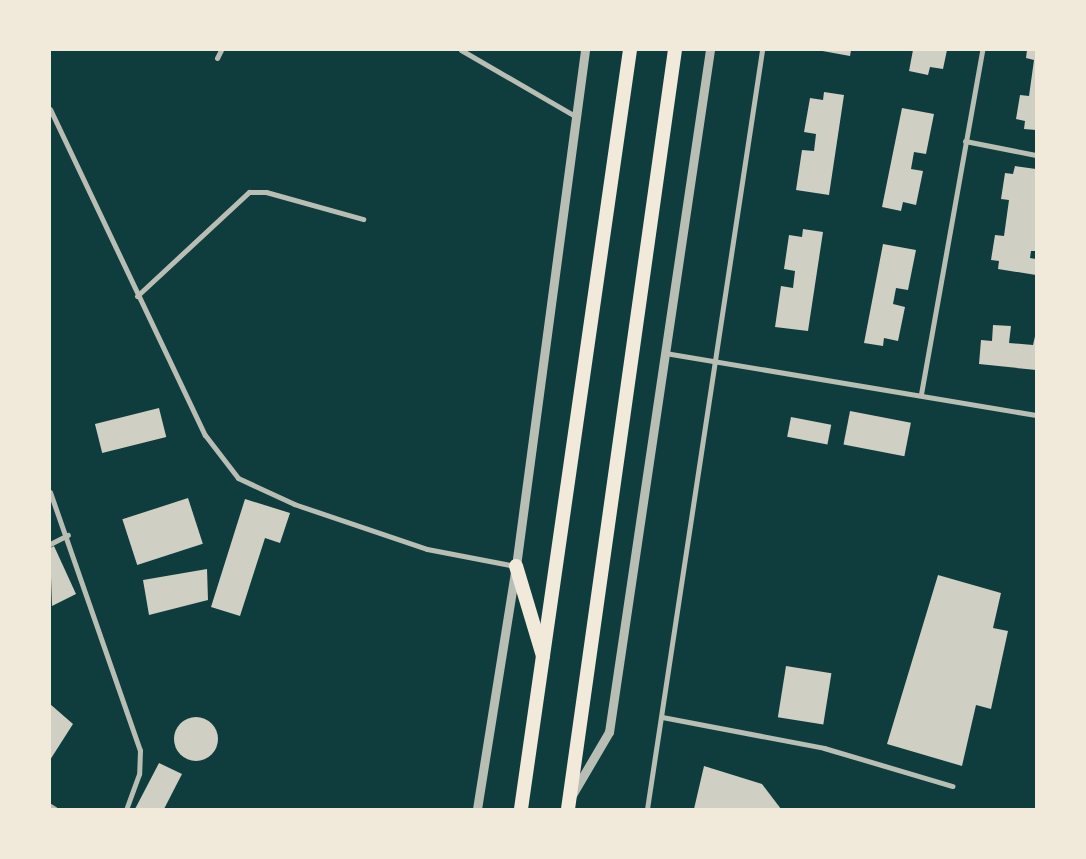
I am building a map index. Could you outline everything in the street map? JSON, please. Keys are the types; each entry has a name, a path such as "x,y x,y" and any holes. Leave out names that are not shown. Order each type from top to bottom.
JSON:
{"highway":[{"path":"521,809 545,662 630,50"},
{"path":"568,805 676,50"},
{"path":"516,566 545,662"}],"street":[{"path":"217,58 222,50"},
{"path":"461,50 575,116"},
{"path":"477,809 516,566 584,50"},
{"path":"568,805 609,732 710,50"},
{"path":"647,809 717,361 762,50"},
{"path":"921,394 982,50"},
{"path":"50,109 204,435 238,478 294,504 427,549 516,566"},
{"path":"965,141 1036,155"},
{"path":"137,296 249,192 266,192 364,219"},
{"path":"665,353 921,394 1036,415"},
{"path":"50,492 68,535 140,750 139,774 126,809"},
{"path":"50,544 68,535"},
{"path":"662,717 824,748 952,786"},
{"path":"50,806 55,809"}],"building":[{"path":"817,50 851,50 850,56"},
{"path":"913,50 947,50 943,69 930,67 928,75 909,71"},
{"path":"1027,50 1036,50 1036,130 1024,129 1025,121 1016,119 1020,95 1029,96 1034,60 1026,58"},
{"path":"824,92 844,95 829,195 796,190 802,150 814,151 816,134 804,132 810,98 823,100"},
{"path":"902,108 934,114 926,154 914,152 911,169 923,171 916,205 903,202 901,211 882,207"},
{"path":"1015,166 1036,169 1036,251 1031,251 1030,258 1036,259 1036,275 998,269 999,261 991,260 995,235 1004,236 1009,200 1001,199 1005,173 1013,174"},
{"path":"803,229 823,232 808,331 775,327 781,286 793,288 795,271 784,269 789,235 802,237"},
{"path":"883,244 916,250 908,290 896,288 893,304 905,307 898,341 884,338 883,346 864,343"},
{"path":"993,325 1011,326 1009,343 1033,345 1036,332 1036,370 979,364 981,340 992,341"},
{"path":"159,408 166,437 102,453 95,424"},
{"path":"850,411 911,423 904,456 844,444"},
{"path":"791,417 831,425 827,444 787,437"},
{"path":"188,498 203,544 137,565 122,519"},
{"path":"245,499 290,513 280,543 265,538 240,616 211,607"},
{"path":"54,546 76,594 52,606 50,548"},
{"path":"207,569 208,600 149,615 143,580"},
{"path":"938,575 1001,593 993,628 1008,631 991,709 976,705 962,766 887,744"},
{"path":"786,666 831,673 823,725 778,717"},
{"path":"50,704 73,724 50,760"},
{"path":"200,717 212,723 217,730 217,748 212,755 205,760 192,761 180,755 175,748 174,735 180,723 187,718"},
{"path":"159,763 182,774 164,809 135,809"},
{"path":"704,766 762,784 781,809 694,809"}]}
